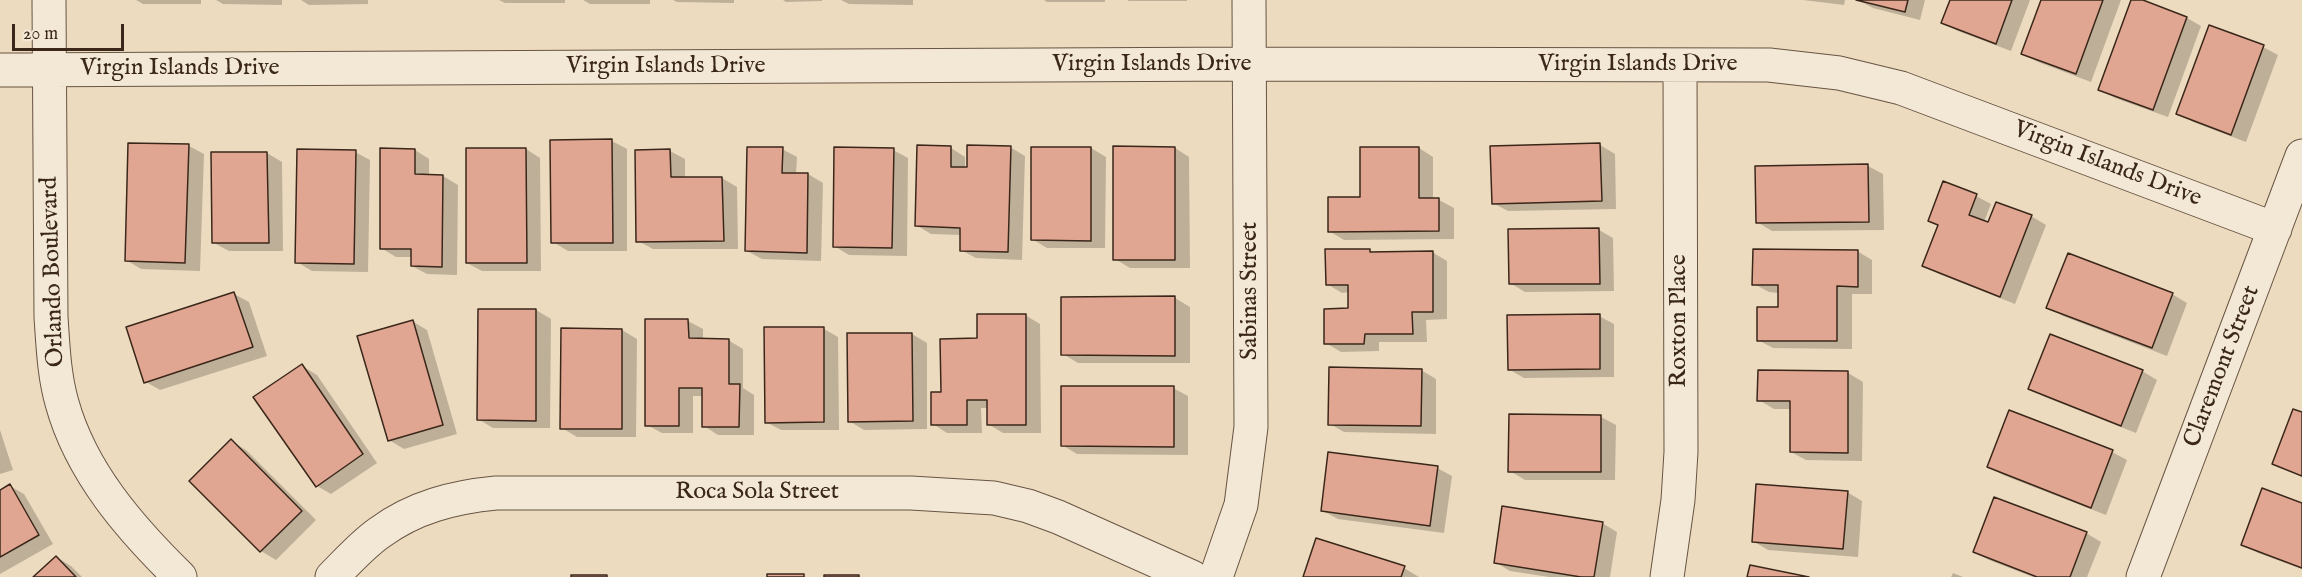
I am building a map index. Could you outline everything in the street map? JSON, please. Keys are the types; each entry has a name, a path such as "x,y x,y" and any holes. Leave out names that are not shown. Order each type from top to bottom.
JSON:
{"street":[{"name":"Orlando Boulevard","path":"49,0 51,317 53,351 62,403 86,460 111,499 134,530 180,577"},
{"name":"Sabinas Street","path":"1216,577 1241,505 1251,427 1249,0"},
{"name":"Virgin Islands Drive","path":"0,70 1250,64 1770,65 1839,73 1901,88 2275,229"},
{"name":"Roxton Place","path":"1667,577 1678,500 1681,452 1680,65"},
{"name":"Claremont Street","path":"2143,577 2302,156"},
{"name":"Roca Sola Street","path":"332,577 379,533 408,515 465,496 496,493 910,493 994,498 1028,506 1192,577"}],"building":[{"path":"1856,0 1908,0 1905,12"},
{"path":"1950,0 2012,0 1996,44 1941,23"},
{"path":"2041,0 2103,0 2076,74 2021,54"},
{"path":"2131,0 2143,0 2187,17 2153,110 2098,90"},
{"path":"2209,25 2264,45 2231,135 2176,114"},
{"path":"612,139 613,243 551,243 550,140"},
{"path":"128,143 189,144 185,263 125,261"},
{"path":"1600,143 1602,201 1492,204 1490,146"},
{"path":"917,145 951,146 951,167 967,167 967,145 1011,146 1008,252 960,251 960,228 915,226"},
{"path":"1113,146 1175,147 1175,260 1113,260"},
{"path":"747,147 783,147 782,173 808,173 807,253 745,251"},
{"path":"834,147 894,148 892,248 833,247"},
{"path":"1031,147 1091,147 1091,241 1031,240"},
{"path":"1360,147 1419,147 1419,198 1439,198 1439,231 1328,232 1328,197 1360,197"},
{"path":"380,148 415,149 415,174 443,175 442,267 411,266 411,249 380,249"},
{"path":"466,148 526,148 527,263 466,263"},
{"path":"297,149 356,150 354,264 295,263"},
{"path":"670,149 671,177 722,177 724,241 636,242 635,150"},
{"path":"211,152 267,152 269,243 212,243"},
{"path":"1868,164 1869,222 1756,223 1755,166"},
{"path":"1943,181 1977,194 1969,215 1988,222 1996,202 2032,215 2000,297 1922,266 1938,225 1928,221"},
{"path":"1599,228 1600,284 1509,284 1508,229"},
{"path":"1325,249 1370,249 1370,252 1433,251 1433,312 1412,312 1413,334 1365,334 1364,344 1324,344 1324,309 1348,308 1348,285 1326,285"},
{"path":"1753,249 1858,250 1858,287 1837,286 1837,341 1757,341 1757,307 1778,307 1778,285 1752,285"},
{"path":"2068,253 2173,293 2152,348 2046,308"},
{"path":"234,292 253,347 144,383 126,327"},
{"path":"1175,296 1175,356 1061,355 1061,297"},
{"path":"478,309 536,309 536,421 477,420"},
{"path":"977,314 1026,314 1026,425 987,425 987,400 967,400 967,425 931,425 931,392 941,392 940,339 977,338"},
{"path":"1600,314 1600,369 1508,370 1507,315"},
{"path":"645,319 688,319 689,338 729,339 729,384 740,384 739,427 702,427 702,388 679,388 679,426 645,426"},
{"path":"413,320 443,425 388,441 357,336"},
{"path":"764,327 824,327 824,422 765,423"},
{"path":"561,328 622,329 622,429 560,429"},
{"path":"847,333 912,333 913,421 848,422"},
{"path":"2050,334 2143,370 2121,426 2028,389"},
{"path":"302,364 363,454 316,487 253,397"},
{"path":"1329,367 1422,369 1421,426 1328,425"},
{"path":"1758,370 1848,371 1848,453 1790,452 1790,401 1757,401"},
{"path":"1061,386 1174,386 1174,447 1061,446"},
{"path":"2293,409 2302,412 2302,476 2272,464"},
{"path":"2009,410 2113,450 2091,508 1987,467"},
{"path":"1509,414 1601,415 1601,472 1508,472"},
{"path":"231,439 302,511 260,552 189,481"},
{"path":"1328,452 1438,466 1430,526 1321,511"},
{"path":"10,484 39,535 0,557 0,490"},
{"path":"1756,484 1848,491 1843,549 1752,542"},
{"path":"2262,488 2302,503 2302,568 2241,545"},
{"path":"1994,497 2087,532 2070,577 2037,577 1973,552"},
{"path":"1502,506 1603,522 1594,577 1581,577 1494,563"},
{"path":"1316,538 1405,566 1401,577 1303,577"},
{"path":"56,556 76,577 33,577"},
{"path":"1750,565 1809,577 1747,577"},
{"path":"767,574 804,574 804,577 767,577"},
{"path":"571,575 607,575 607,577 571,577"},
{"path":"824,575 859,575 859,577 824,577"}]}
